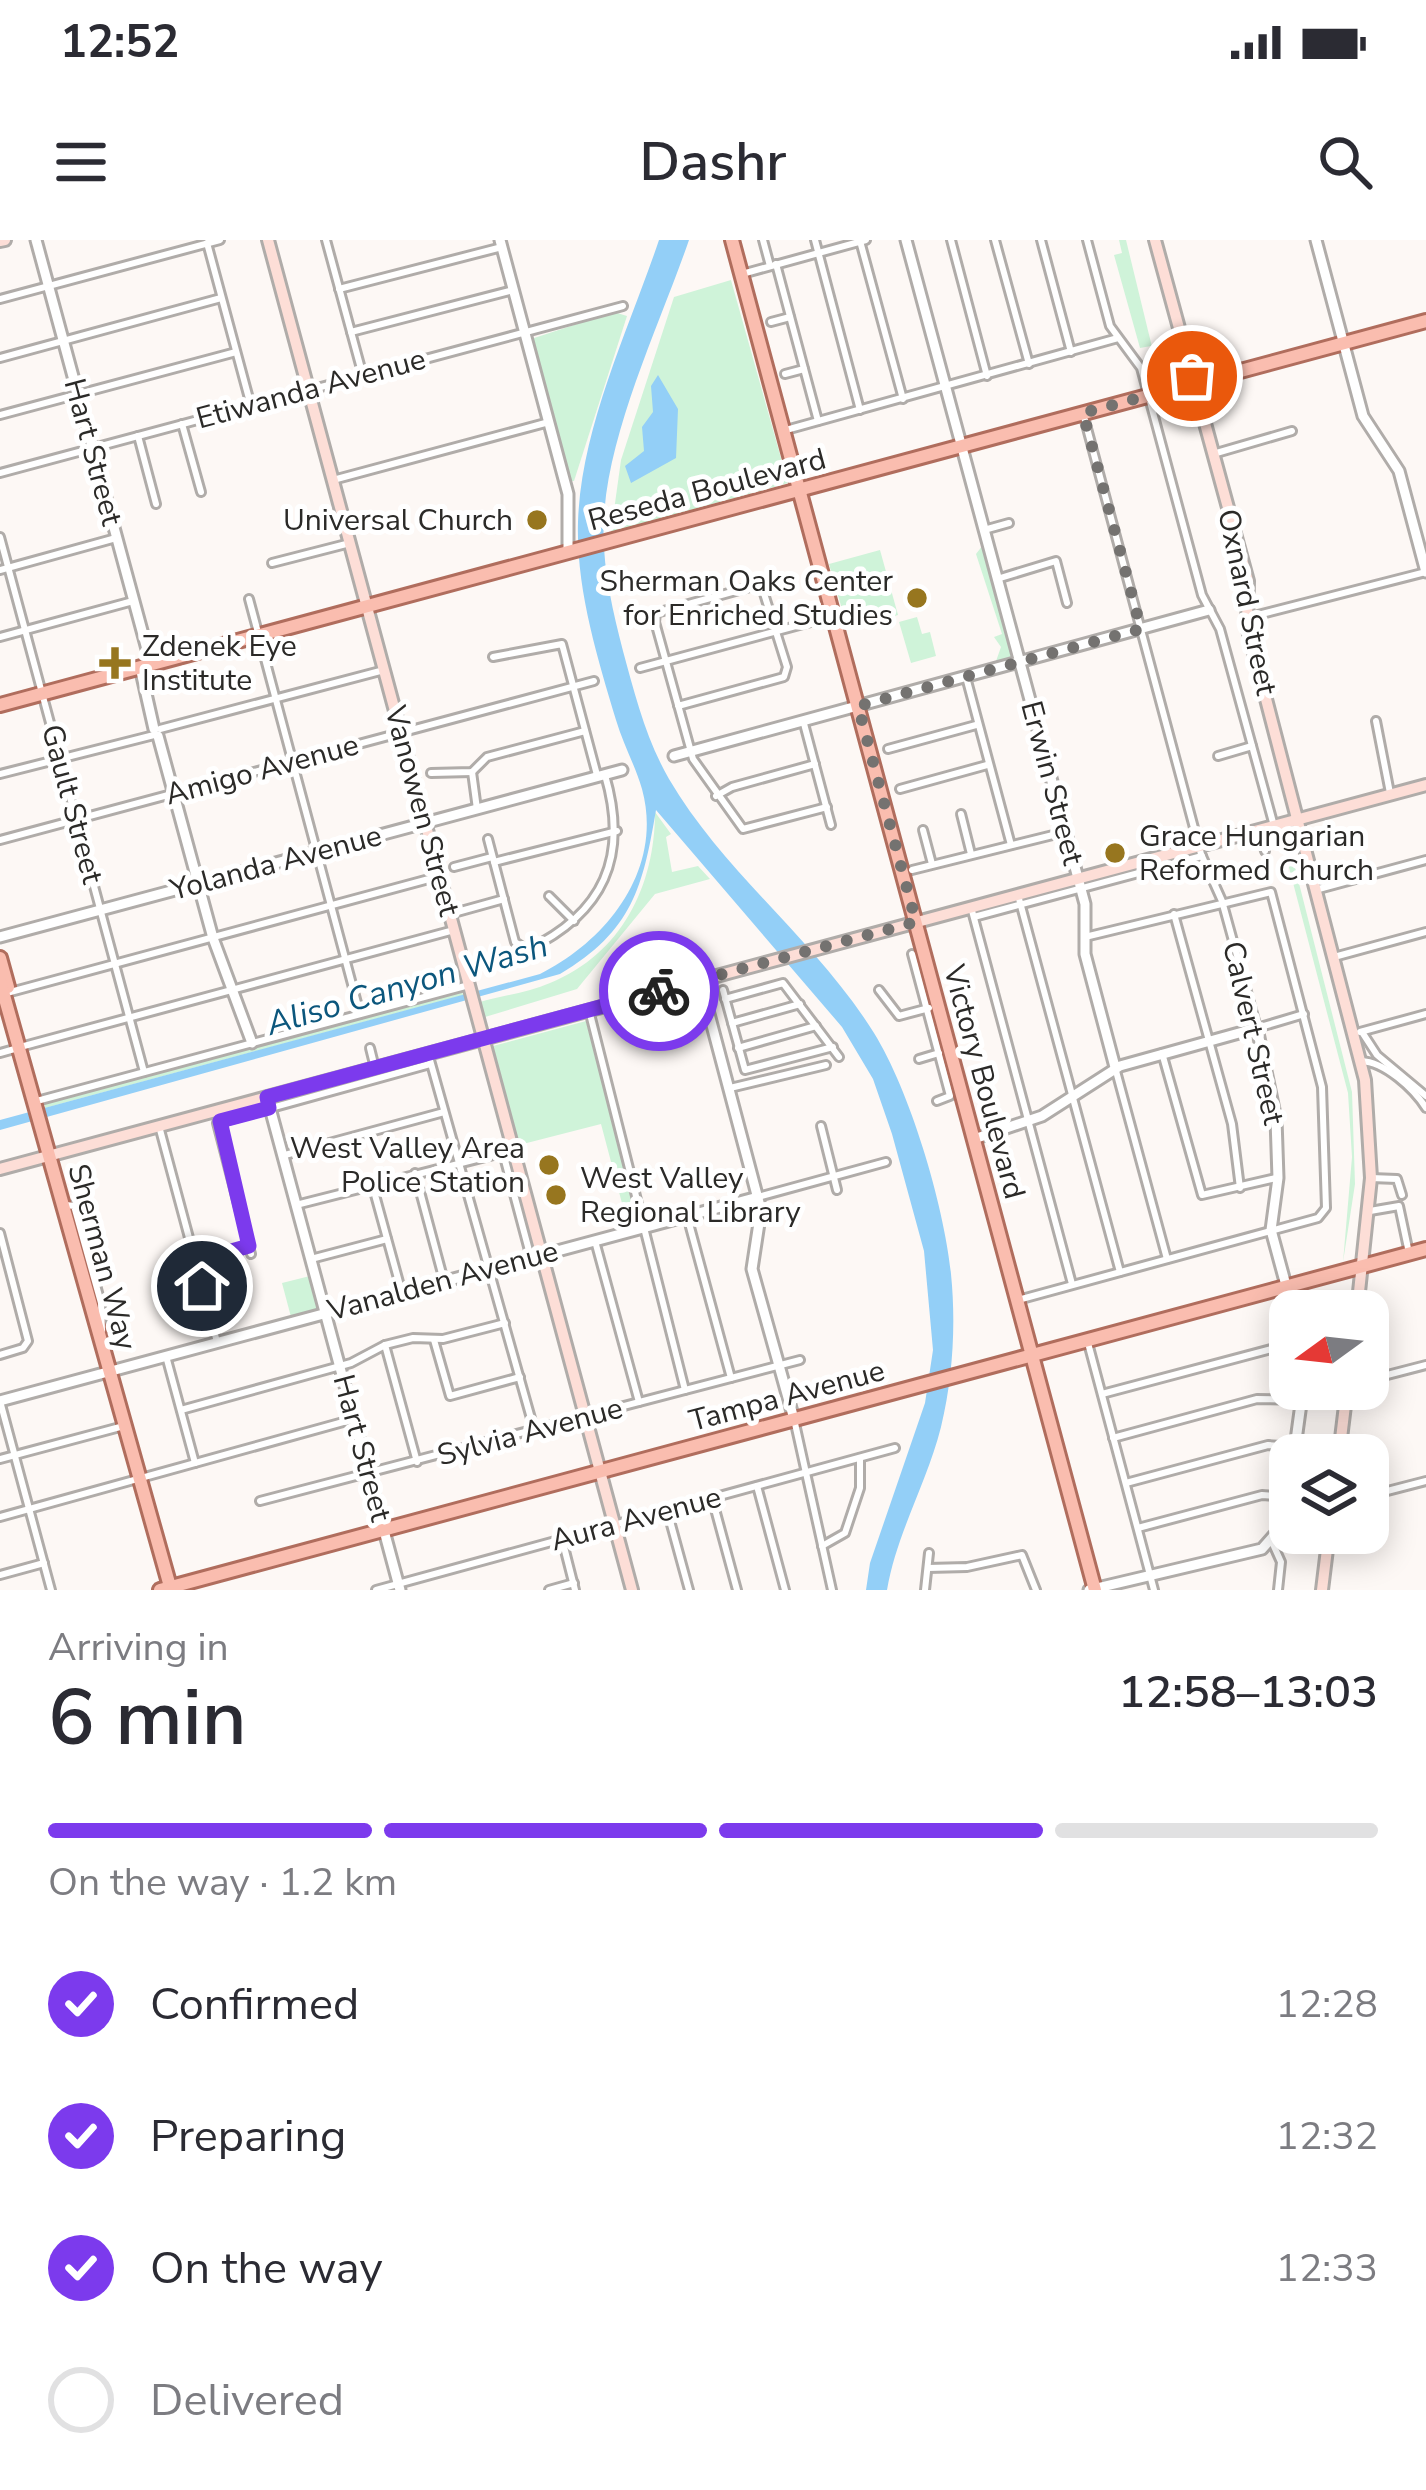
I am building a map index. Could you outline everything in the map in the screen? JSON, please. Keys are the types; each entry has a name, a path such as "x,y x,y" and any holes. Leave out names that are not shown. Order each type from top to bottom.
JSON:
{"main road":[{"name":"Vanowen Street","path":"268,240 483,1038 536,1256 632,1590"},
{"name":"Victory Boulevard","path":"732,240 916,922 933,1007 974,1138 1093,1590"},
{"name":"Oxnard Street","path":"1155,240 1248,584 1246,617 1315,890 1358,1033"},
{"name":"Reseda Boulevard","path":"0,705 1426,321"},
{"path":"0,1169 268,1102 375,1068 429,1059 483,1038 916,922 1080,884 1426,785"},
{"name":"Sherman Way","path":"0,958 4,989 166,1589"},
{"path":"1358,1033 1371,1178 1360,1290"},
{"name":"Tampa Avenue","path":"166,1589 1426,1249"},
{"name":"Sherman Way","path":"109,1372 120,1427 138,1480"},
{"path":"1322,1590 1326,1554"}],"street":[{"name":"Hart Street","path":"36,240 133,601 158,729 198,884 252,1043"},
{"path":"0,299 220,240"},
{"path":"326,240 363,376"},
{"path":"763,240 818,421"},
{"path":"814,240 860,410"},
{"name":"Erwin Street","path":"906,240 1080,884 1084,937 1167,1259"},
{"path":"951,240 987,376"},
{"path":"995,240 1029,364"},
{"path":"1041,240 1071,353"},
{"path":"1087,240 1118,338 1137,360 1149,395 1274,826"},
{"path":"1246,617 1426,572 1399,471 1366,424 1316,240"},
{"path":"741,274 863,241 903,399"},
{"path":"207,243 251,406"},
{"path":"340,289 501,244 568,494 570,552"},
{"path":"351,332 513,290"},
{"path":"0,358 221,298"},
{"name":"Etiwanda Avenue","path":"0,473 622,306"},
{"path":"771,322 790,317"},
{"path":"784,431 1118,338"},
{"path":"0,416 236,352"},
{"path":"785,374 804,369"},
{"name":"Calvert Street","path":"1083,413 1200,851 1222,901 1256,1028 1276,1119 1278,1178 1271,1230 1286,1290"},
{"path":"333,480 549,422"},
{"path":"182,424 201,492"},
{"path":"1214,454 1292,431"},
{"path":"138,436 156,504"},
{"path":"984,530 1009,523"},
{"name":"Gault Street","path":"0,537 4,569 25,630 144,1072"},
{"path":"4,569 116,538"},
{"path":"272,563 350,543"},
{"path":"998,579 1056,561 1066,602"},
{"path":"678,706 785,674 761,584 656,613 666,661 678,706 690,751 743,830 827,807"},
{"path":"249,599 360,1014"},
{"path":"0,637 133,601"},
{"path":"674,756 1209,610"},
{"path":"640,668 833,616"},
{"path":"488,839 521,950 574,921 603,882 616,831 559,643 494,657"},
{"path":"0,774 384,670"},
{"path":"966,677 1011,845"},
{"name":"Amigo Avenue","path":"0,840 594,680"},
{"path":"803,720 831,825"},
{"path":"1376,721 1390,794"},
{"path":"888,749 976,724"},
{"path":"431,773 472,772 487,757 585,731"},
{"path":"1218,756 1252,746"},
{"path":"716,796 815,764"},
{"path":"900,789 987,765"},
{"name":"Yolanda Avenue","path":"0,937 622,770"},
{"path":"472,772 477,808"},
{"path":"961,814 971,854"},
{"path":"922,830 932,865"},
{"path":"1259,830 1265,851"},
{"path":"454,866 616,831"},
{"path":"912,870 1065,832"},
{"path":"1315,890 1426,860"},
{"path":"4,989 440,877"},
{"path":"1018,1300 1323,1215 1324,1108 1269,890 1084,937"},
{"path":"549,896 574,921"},
{"path":"450,914 504,899"},
{"path":"1020,900 1120,1272"},
{"path":"972,912 1072,1285"},
{"path":"1174,914 1232,1124 1240,1187"},
{"path":"0,1053 454,930"},
{"path":"1334,957 1426,932"},
{"name":"Victory Boulevard","path":"912,954 933,1007 950,1097 937,1101"},
{"path":"700,980 758,1197 761,1219 752,1269 794,1419 832,1590"},
{"path":"833,1047 745,1070 724,995 783,983 833,1047 839,1057"},
{"path":"879,991 899,1016 933,1007"},
{"path":"38,1110 144,1072 360,1014 471,994"},
{"path":"732,1023 800,1004"},
{"path":"590,1010 686,1390"},
{"path":"974,1138 1028,1122 1115,1067 1304,1015"},
{"path":"1358,1033 1426,1015"},
{"path":"738,1048 817,1026"},
{"name":"Oxnard Street","path":"1358,1033 1426,1096"},
{"path":"370,1048 375,1068"},
{"path":"919,1059 939,1053"},
{"path":"1162,1053 1202,1195 1278,1178"},
{"path":"196,1261 250,1250 217,1123 268,1102 429,1059 534,1430"},
{"path":"1361,1061 1370,1060 1411,1089 1426,1108"},
{"path":"729,1088 826,1065"},
{"name":"Hart Street","path":"268,1102 399,1587"},
{"path":"283,1156 443,1112"},
{"path":"159,1126 217,1342"},
{"path":"821,1126 837,1190"},
{"path":"296,1204 508,1152"},
{"name":"Vanalden Avenue","path":"0,1401 886,1162"},
{"path":"415,1173 444,1281"},
{"path":"1371,1178 1397,1179 1402,1196"},
{"path":"373,1184 402,1293"},
{"path":"1370,1211 1399,1206 1409,1253"},
{"path":"687,1216 731,1378"},
{"path":"0,1233 28,1345 0,1355"},
{"path":"311,1259 387,1239"},
{"path":"595,1240 639,1402"},
{"path":"181,1410 340,1367 385,1345 434,1340 505,1323"},
{"path":"434,1340 450,1396 520,1377"},
{"path":"1087,1340 1154,1590"},
{"path":"385,1345 417,1462"},
{"path":"1101,1394 1269,1350"},
{"path":"166,1356 195,1464"},
{"name":"Sylvia Avenue","path":"260,1501 800,1360"},
{"path":"1389,1375 1426,1365"},
{"path":"1114,1438 1269,1398"},
{"path":"0,1401 51,1590"},
{"path":"0,1517 353,1419"},
{"path":"0,1459 120,1427"},
{"path":"1126,1483 1269,1444"},
{"name":"Aura Avenue","path":"376,1590 896,1448"},
{"path":"822,1546 845,1533 860,1488 860,1458"},
{"path":"1389,1490 1426,1480"},
{"path":"757,1486 785,1590"},
{"path":"1138,1528 1269,1495"},
{"path":"712,1498 737,1590"},
{"path":"667,1510 688,1590"},
{"path":"549,1590 574,1587 562,1540"},
{"path":"1093,1590 1248,1554 1269,1544"},
{"path":"925,1590 929,1553"},
{"path":"1277,1554 1278,1590"},
{"path":"928,1568 967,1567 1022,1555 1036,1590"},
{"path":"0,1575 44,1563"}],"green space":[{"path":"1119,240 1126,240 1161,384 1151,346 1140,348 1114,255 1122,253"},
{"path":"731,280 788,483 611,532 621,460 674,297"},
{"path":"614,312 627,316 574,481 569,481 531,339"},
{"path":"983,545 1013,657 995,664 1001,647 994,637 1002,634 976,554"},
{"path":"880,550 898,615 848,630 829,564"},
{"path":"917,617 922,634 930,632 936,656 911,663 899,622"},
{"path":"655,812 671,834 666,837 672,872 698,866 710,879 655,894 577,989 485,1017 480,1002 550,983 597,954 615,935 641,891"},
{"path":"1286,832 1352,1092 1355,1184 1343,1262 1352,1157 1348,1093 1280,833"},
{"path":"460,991 464,995 45,1108 45,1103"},
{"path":"586,1021 634,1199 636,1223 628,1226 601,1124 519,1145 493,1046"},
{"path":"310,1276 318,1309 291,1317 282,1283"}],"water":[{"path":"659,240 689,240 625,413 604,517 608,585 632,684 654,748 691,813 825,967 874,1033 912,1117 947,1246 953,1331 945,1408 887,1590 866,1590 870,1563 925,1403 933,1350 924,1251 892,1134 873,1079 842,1027 656,810 639,884 619,923 585,958 560,974 0,1130 0,1120 540,974 565,960 608,922 637,874 647,819 642,789 616,720 589,622 578,522 597,414"},
{"path":"658,375 678,409 676,458 631,483 625,466 644,451 642,427 653,412 651,386"}],"way so far":[{"path":"659,991 916,922 858,706 1141,629 1083,413 1194,383 1192,376"}],"place":[{"name":"Universal Church","path":"537,520"},
{"name":"Sherman Oaks Center for Enriched Studies","path":"917,598"},
{"name":"Zdenek Eye Institute","path":"115,663"},
{"name":"Grace Hungarian Reformed Church","path":"1115,853"},
{"name":"West Valley Area Police Station","path":"549,1165"},
{"name":"West Valley Regional Library","path":"556,1195"}],"route":[{"path":"202,1286 196,1261 249,1246 217,1127 220,1121 269,1108 267,1097 659,991"}],"water label":[{"name":"Aliso Canyon Wash","path":"407,985"}]}
